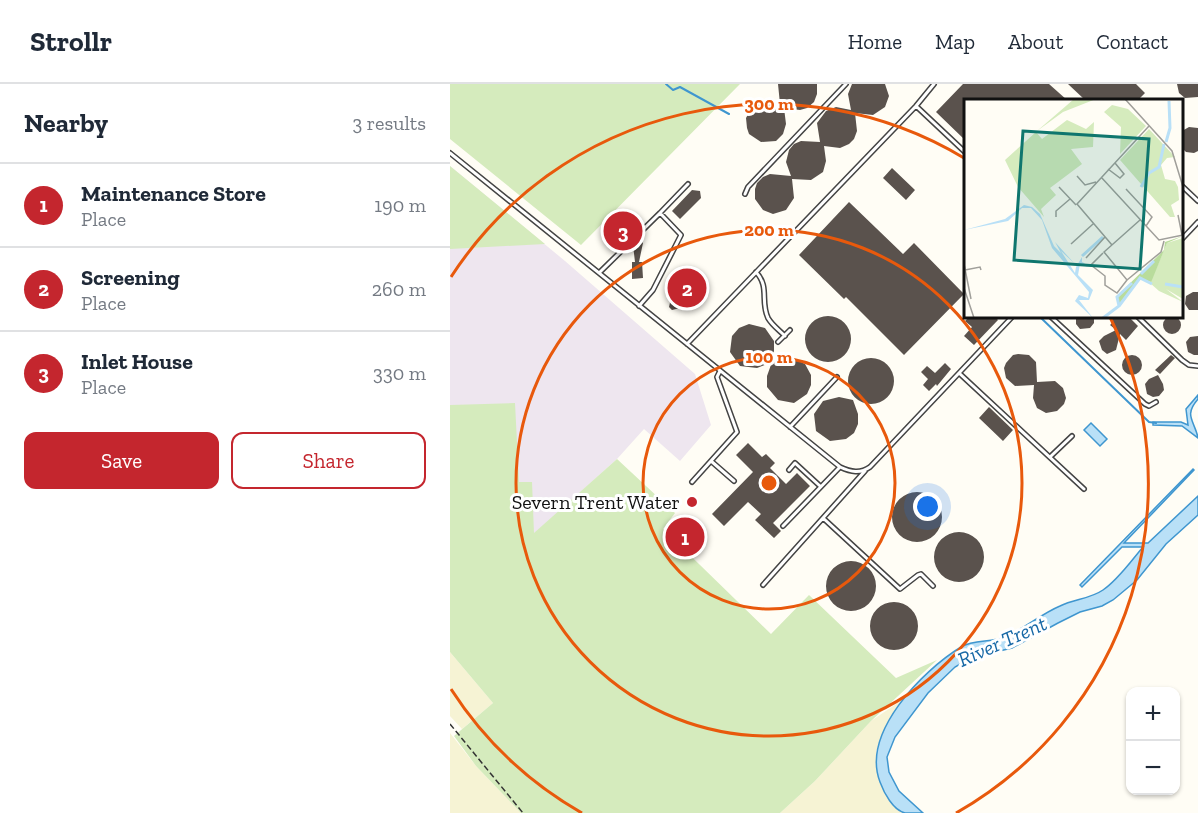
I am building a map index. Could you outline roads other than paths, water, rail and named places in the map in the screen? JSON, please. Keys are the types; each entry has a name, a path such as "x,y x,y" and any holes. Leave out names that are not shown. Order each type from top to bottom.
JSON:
{"lane":[{"path":"745,194 748,188 846,84"},
{"path":"687,344 916,106 934,84"},
{"path":"916,106 964,151"},
{"path":"450,153 840,467 854,472 865,471"},
{"path":"599,273 688,184"},
{"path":"1183,187 1198,201"},
{"path":"639,306 652,290 681,236 660,213"},
{"path":"1183,238 1198,222"},
{"path":"756,272 764,284 765,306 769,319 785,336"},
{"path":"763,585 865,471 1010,318"},
{"path":"1052,318 1145,404 1149,406 1156,402"},
{"path":"1139,318 1182,360 1189,365 1198,366"},
{"path":"778,342 790,330"},
{"path":"692,482 737,432 717,377 720,371"},
{"path":"959,373 1084,489"},
{"path":"790,427 837,377"},
{"path":"1050,457 1072,435"},
{"path":"711,461 734,482"},
{"path":"789,470 795,463 821,486"},
{"path":"783,526 840,467"},
{"path":"823,518 900,589 921,574 933,586"}],"water":[{"path":"1198,395 1191,410 1191,418 1198,438 1182,426 1153,425 1153,422 1181,422 1188,425 1186,409"},
{"path":"1091,423 1107,439 1100,446 1084,430"},
{"name":"River Trent","path":"1193,469 1124,543 1148,543 1198,496 1198,515 1166,544 1137,580 1102,606 1080,612 1012,648 970,658 955,667 928,693 895,737 887,757 889,772 899,791 923,813 905,813 897,808 889,800 880,782 876,763 879,744 887,724 913,687 929,671 961,647 1005,637 1053,609 1093,595 1109,586 1143,547 1122,547 1082,587 1080,585"}],"waterway":[{"path":"666,84 673,90 680,87 729,114"},
{"path":"1041,318 1149,422 1156,423"}],"place":[{"name":"Inlet House","path":"623,231"},
{"name":"Screening","path":"687,288"},
{"name":"Severn Trent Water","path":"692,502"},
{"name":"Maintenance Store","path":"685,537"}]}
